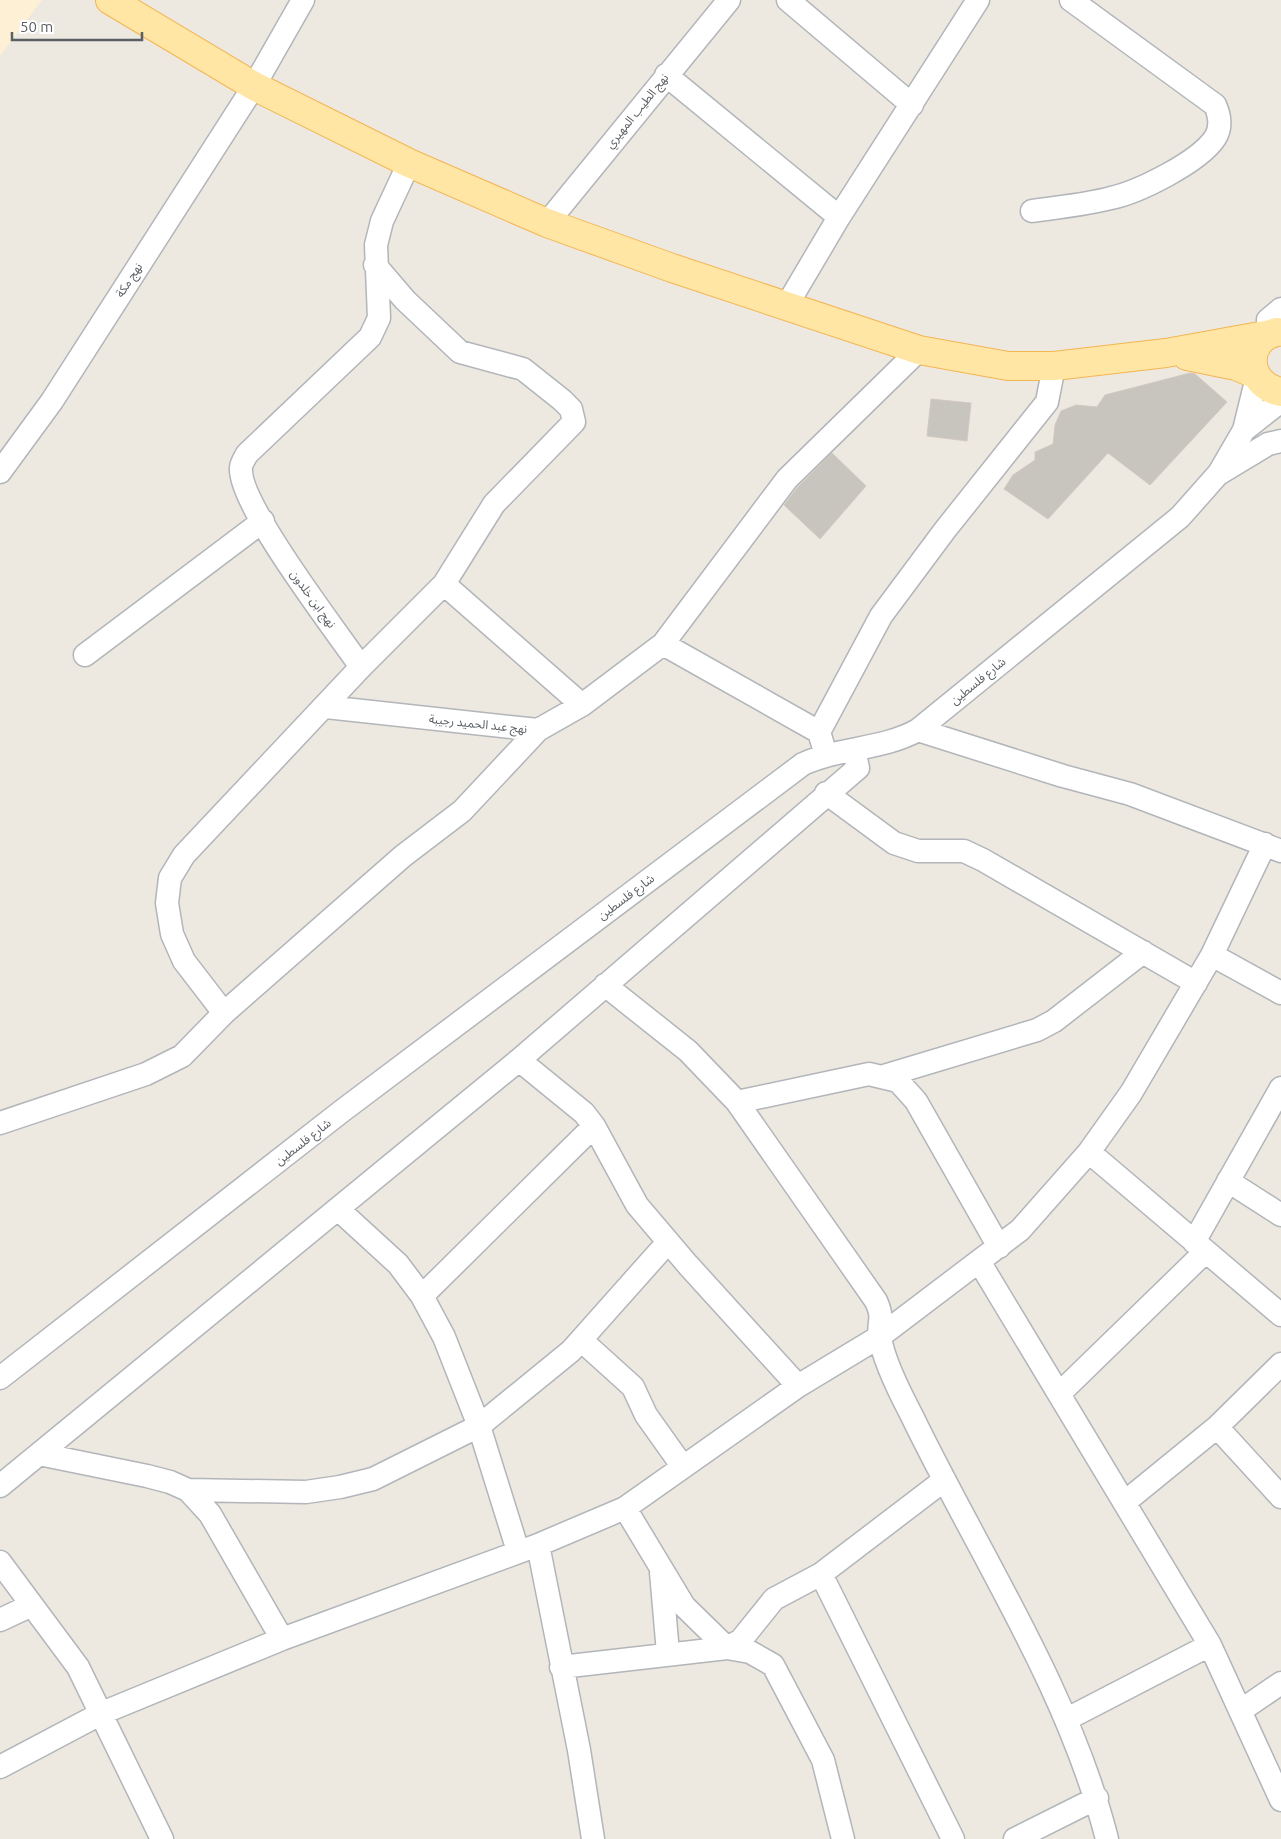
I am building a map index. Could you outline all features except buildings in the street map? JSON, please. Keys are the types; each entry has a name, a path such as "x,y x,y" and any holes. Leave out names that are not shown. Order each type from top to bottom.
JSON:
{"main road":[{"path":"110,0 254,86 409,163 547,223 919,350 1008,366 1054,366 1166,353 1278,328"},
{"path":"1278,328 1261,340 1255,349 1252,360 1256,376 1263,385 1281,392"},
{"path":"1166,353 1208,359 1256,376"}],"street":[{"name":"نهج مكة","path":"0,472 52,401 254,86 303,0"},
{"name":"نهج الطيب المهيري","path":"547,223 729,0"},
{"path":"788,0 912,105"},
{"path":"786,305 839,217 978,0"},
{"path":"1032,210 1113,198 1173,172 1197,156 1215,138 1219,127 1220,117 1216,106 1071,0"},
{"path":"666,75 839,217"},
{"name":"نهج ابن خلدون","path":"361,667 296,576 243,484 240,467 246,454 370,337 379,318 375,265 376,245 382,221 409,163"},
{"path":"224,1013 184,961 172,934 167,902 170,878 184,855 326,707 361,667 444,584 494,504 574,422 573,415 562,400 523,369 460,352 405,300 375,265"},
{"name":"نهج عبد الحميد رجيبة","path":"326,707 538,730 582,705 663,644 787,479 919,350"},
{"path":"819,732 881,616 945,530 1047,402 1054,366"},
{"path":"1244,430 1256,376"},
{"path":"1244,430 1281,401"},
{"name":"شارع فلسطين","path":"0,1378 342,1111 803,764 826,755 896,740 918,730 1180,517 1219,473 1244,430"},
{"path":"1219,473 1268,444 1281,441"},
{"path":"85,655 263,521"},
{"path":"444,584 582,705"},
{"path":"663,644 819,732 826,755"},
{"path":"0,1123 146,1074 182,1056 224,1013 403,856 462,811 538,730"},
{"path":"0,1767 102,1713 282,1639 528,1548 624,1508 798,1386 879,1336 980,1263 1020,1230 1089,1152 1131,1093 1273,848 1130,794 1063,776 918,730"},
{"path":"0,1486 339,1210 724,886 826,793 858,768 854,750"},
{"path":"826,793 894,843 918,851 964,851 1196,983"},
{"path":"884,1076 1008,1041 1037,1030 1054,1021 1143,952"},
{"path":"1212,955 1281,993"},
{"path":"605,985 688,1051 737,1102 876,1301 882,1314 879,1336 896,1385 943,1481 996,1576 1067,1719 1097,1798 1107,1839"},
{"path":"519,1060 584,1113 594,1126 637,1205 798,1386"},
{"path":"737,1102 869,1074 884,1076 898,1081 916,1101 999,1247"},
{"path":"1060,1393 1199,1247 1228,1181 1281,1088"},
{"path":"0,1112 22,1116"},
{"path":"422,1296 594,1126"},
{"path":"1089,1152 1281,1315"},
{"path":"1228,1181 1281,1215"},
{"path":"339,1210 398,1264 422,1296 444,1337 528,1548 561,1667 579,1750 593,1839"},
{"path":"39,1454 147,1476 170,1482 188,1490 306,1492 340,1487 373,1479 478,1426 571,1351 668,1242"},
{"path":"980,1263 1060,1393 1210,1646 1281,1800"},
{"path":"581,1340 633,1387 646,1415 684,1467"},
{"path":"1125,1502 1216,1427 1281,1364"},
{"path":"1216,1427 1281,1497"},
{"path":"727,1648 741,1640 774,1598 822,1574 943,1481"},
{"path":"188,1490 210,1514 282,1639"},
{"path":"624,1508 684,1606 694,1619 727,1648"},
{"path":"0,1562 78,1667 162,1839"},
{"path":"661,1566 668,1653"},
{"path":"822,1574 953,1839"},
{"path":"0,1620 32,1605"},
{"path":"1067,1719 1210,1646"},
{"path":"561,1667 668,1653 727,1648 750,1652 773,1665 823,1760 843,1839"},
{"path":"1240,1711 1281,1683"},
{"path":"1015,1839 1097,1798"}],"shaded area":[{"path":"0,0 42,0 0,56"}]}
